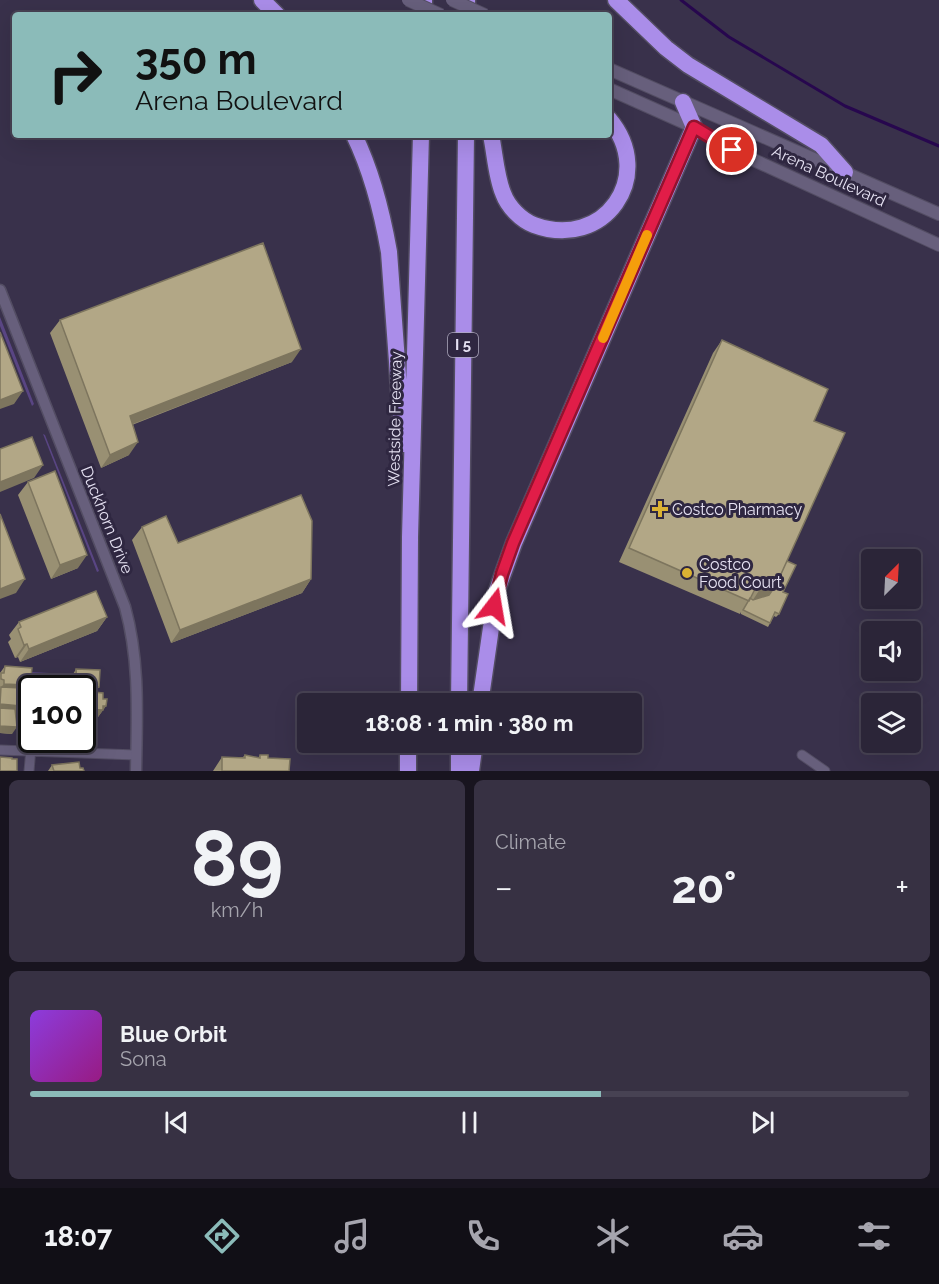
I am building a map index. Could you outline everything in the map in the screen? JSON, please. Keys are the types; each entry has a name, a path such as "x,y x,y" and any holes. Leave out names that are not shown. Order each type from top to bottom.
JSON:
{"highway":[{"path":"262,0 274,12"},
{"path":"616,0 666,48 688,65 821,146 845,172"},
{"path":"482,693 496,593 513,543 694,127 683,102"},
{"path":"492,138 503,195 519,217 548,230 570,230 593,224 603,217 617,203 623,192 628,175 628,159 612,124"},
{"path":"355,138 371,176 389,252 410,537"},
{"name":"Westside Freeway","path":"409,693 410,537 421,138"},
{"name":"I 5","path":"459,693 465,138"},
{"path":"408,753 408,771"},
{"path":"459,753 459,771"},
{"path":"471,771 473,753"}],"main road":[{"path":"408,0 434,12"},
{"path":"452,0 478,12"},
{"name":"Arena Boulevard","path":"612,70 939,214"},
{"name":"Arena Boulevard","path":"612,90 694,127 732,150 939,245"}],"street":[{"name":"Duckhorn Drive","path":"0,290 125,607 135,654 137,682 136,771"},
{"path":"0,750 18,751"},
{"path":"29,771 30,753"},
{"path":"65,753 136,755"},
{"path":"802,755 825,771"}],"shaded area":[{"path":"0,317 34,404 32,406 0,326"},
{"path":"43,434 99,571 97,572"},
{"path":"29,672 71,674 71,675 31,675"}],"building":[{"path":"263,243 301,349 130,416 138,442 110,455 60,320"},
{"path":"0,332 23,391 0,400"},
{"path":"722,340 828,389 814,421 845,433 776,585 760,589 756,587 749,601 629,548"},
{"path":"32,437 43,465 0,482 0,449"},
{"path":"55,471 87,555 60,565 28,482"},
{"path":"301,495 312,521 311,579 180,630 142,527 166,516 178,543"},
{"path":"0,514 25,579 0,589"},
{"path":"787,561 796,565 783,592 788,594 779,614 775,612 770,623 743,610 750,598 753,600 769,595"},
{"path":"96,591 107,617 29,649 27,644 24,645 18,629 21,627 19,622"},
{"path":"5,666 32,668 31,675 18,675 18,685 4,684 1,673 4,673"},
{"path":"76,669 100,670 99,687 96,687 96,675 76,675"},
{"path":"1,687 18,688 18,706 0,704"},
{"path":"96,692 103,693 103,699 107,699 103,710 96,710"},
{"path":"0,708 15,709 17,727 0,726"},
{"path":"245,755 260,758 260,755 268,755 268,758 290,759 289,771 222,771 222,757 245,758"},
{"path":"0,757 17,759 17,771 0,771"},
{"path":"79,762 80,768 84,771 54,771 52,765"}],"waterway":[{"path":"681,0 729,37 845,106 939,146"}],"slow traffic":[{"path":"603,338 647,235"}],"place":[{"name":"Costco Pharmacy","path":"660,509"},
{"name":"Costco Food Court","path":"687,573"}],"route":[{"path":"494,606 496,593 513,543 694,127 732,150"}]}
